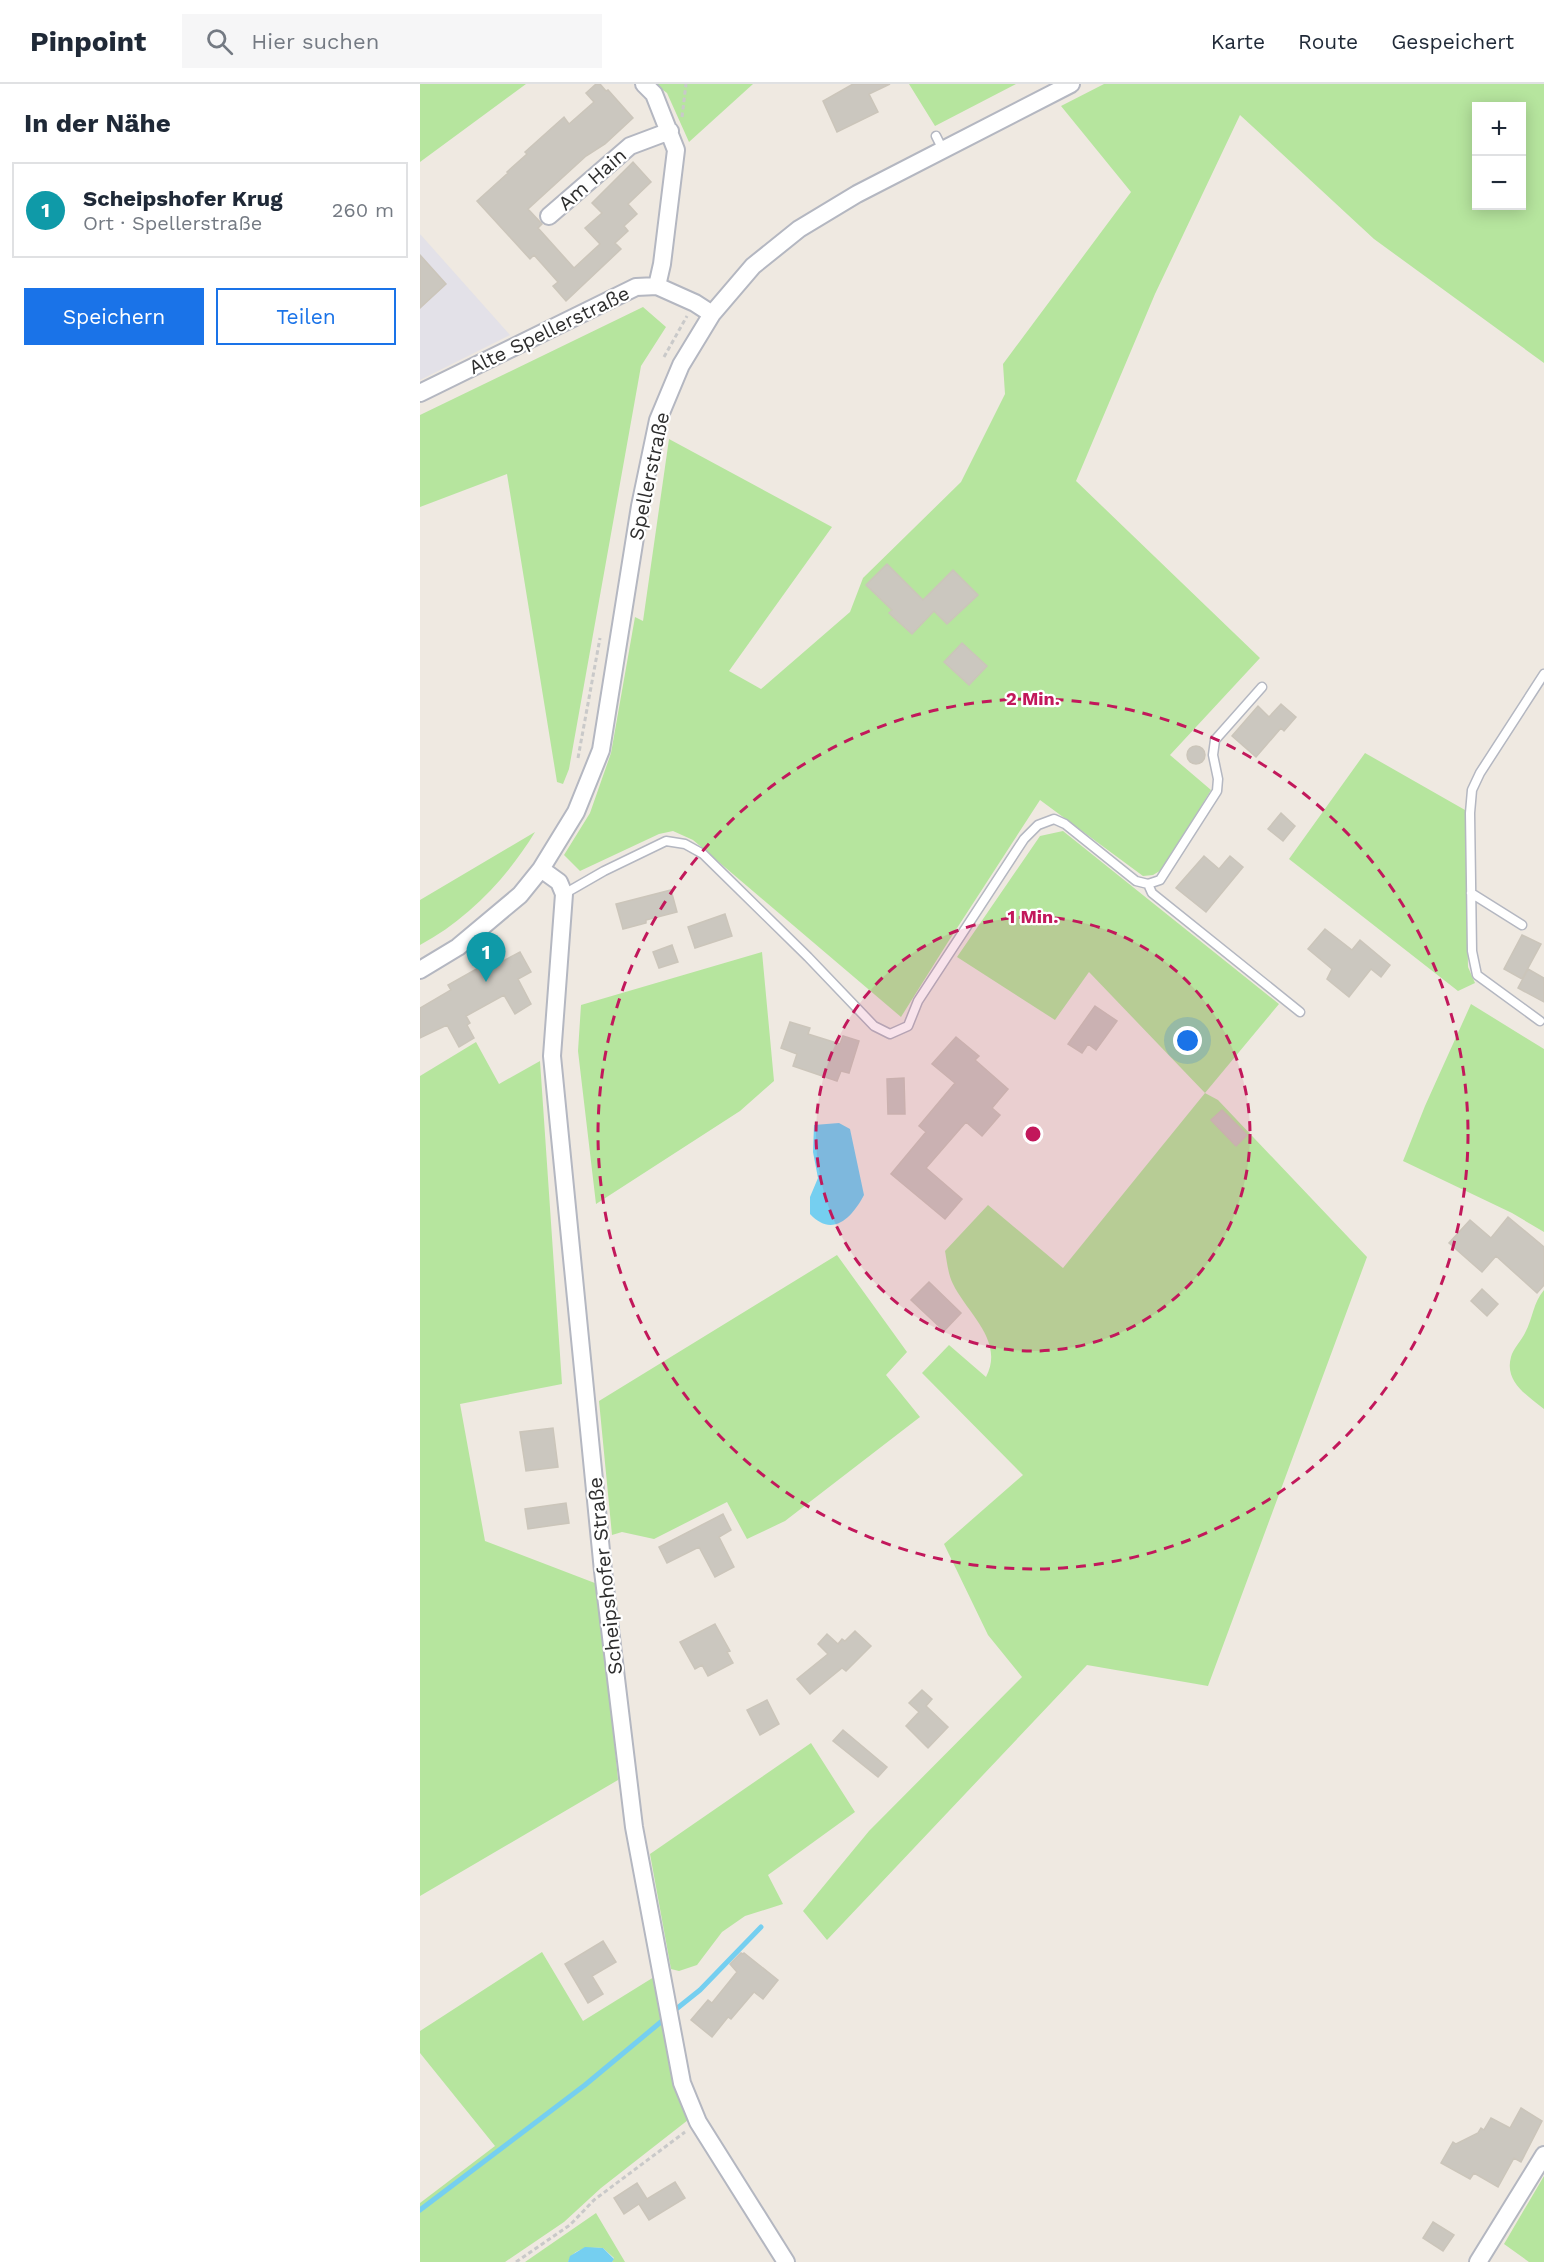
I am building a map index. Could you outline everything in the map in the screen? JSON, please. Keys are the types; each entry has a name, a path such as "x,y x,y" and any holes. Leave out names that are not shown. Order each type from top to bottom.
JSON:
{"street":[{"path":"644,84 654,94 676,150 662,264 657,286"},
{"name":"Spellerstraße","path":"420,970 458,948 520,895 541,869 576,812 600,750 640,506 658,420 681,365 712,314 753,266 799,229 940,143 1071,84"},
{"name":"Am Hain","path":"549,216 630,146 670,131"},
{"name":"Alte Spellerstraße","path":"420,393 636,287 657,286 695,303 712,314"},
{"path":"541,869 559,882 564,894"},
{"name":"Scheipshofer Straße","path":"564,894 552,1056 603,1571 634,1827 682,2083 698,2122 786,2262"},
{"path":"1478,2262 1544,2155"}],"lane":[{"path":"1540,1021 1477,975 1472,951 1470,813 1472,790 1480,773 1544,674"},
{"path":"564,894 604,870 666,841 685,843 703,854 808,957 874,1026 891,1034 908,1026 918,1001 1024,839 1038,825 1053,819 1065,824 1136,880 1148,884 1161,880 1217,791 1218,779 1213,754 1215,740 1262,687"},
{"path":"1148,884 1152,893 1300,1012"},
{"path":"1471,893 1522,925"}],"path":[{"path":"670,131 681,122 686,84"},
{"path":"662,361 666,350 695,303"},
{"path":"578,758 601,632"},
{"path":"516,2262 570,2225 594,2200 698,2122"}],"shaded area":[{"path":"420,234 510,335 420,380"}],"green space":[{"path":"420,84 526,84 420,162"},
{"path":"655,84 753,84 689,142 667,93"},
{"path":"909,84 1016,84 935,126"},
{"path":"1104,84 1544,84 1544,363 1374,239 1240,115 1155,294 1076,481 1260,658 1170,755 1211,790 1163,869 1153,875 1143,876 1040,800 901,1017 693,840 673,831 659,834 580,871 564,855 590,813 611,753 635,617 643,621 669,439 832,527 729,671 761,689 850,612 863,578 961,482 1005,394 1003,364 1131,192 1061,106"},
{"path":"643,307 666,327 641,366 569,769 563,784 557,782 507,474 420,507 420,415"},
{"path":"1365,753 1465,810 1468,967 1475,983 1458,991 1289,859"},
{"path":"1063,831 1279,1004 1205,1093 1089,972 1055,1020 957,957 1040,836"},
{"path":"535,832 512,865 485,896 454,923 420,945 420,900"},
{"path":"762,952 774,1081 740,1111 596,1204 578,1051 581,1005"},
{"path":"1471,1004 1544,1049 1544,1232 1512,1213 1403,1161"},
{"path":"476,1042 499,1084 540,1061 562,1384 460,1404 485,1541 600,1585 618,1780 420,1896 420,1076"},
{"path":"1205,1093 1218,1100 1367,1257 1208,1686 1087,1665 827,1940 803,1911 869,1831 1022,1677 988,1635 944,1544 1023,1475 922,1373 949,1345 986,1377 991,1364 988,1339 953,1284 945,1251 988,1205 1063,1268"},
{"path":"837,1255 907,1352 886,1375 920,1417 785,1521 747,1539 727,1502 654,1539 622,1532 612,1535 599,1401"},
{"path":"1544,1290 1544,1409 1519,1388 1511,1374 1510,1366 1512,1354 1525,1333"},
{"path":"811,1743 855,1812 768,1875 783,1904 745,1916 722,1932 697,1965 679,1971 671,1969 650,1854"},
{"path":"542,1952 583,2021 654,1977 678,2095 688,2120 601,2188 564,2222 505,2262 420,2262 420,2203 495,2146 420,2053 420,2031"},
{"path":"1544,2176 1544,2262 1529,2262 1504,2244"},
{"path":"596,2213 625,2262 612,2262 614,2258 603,2248 592,2248 574,2253 568,2262 525,2262"}],"water":[{"path":"839,1123 850,1129 864,1195 842,1222 827,1225 810,1214 810,1197 818,1178 813,1152 814,1125"},
{"path":"585,2247 603,2248 614,2259 612,2262 568,2262 570,2256"}],"building":[{"path":"596,84 608,90 633,118 605,144 586,156 528,209 542,224 538,228 574,268 600,244 585,228 602,213 592,203 633,162 651,182 628,204 637,214 624,226 628,231 615,243 621,249 566,301 553,286 558,282 534,255 530,259 477,201 527,154 525,152 564,117 569,124 594,102 586,93"},
{"path":"853,84 890,84 869,94 878,112 837,132 823,101"},
{"path":"420,255 446,284 420,308"},
{"path":"887,564 923,600 953,570 978,595 947,624 934,611 912,634 889,613 892,610 866,585"},
{"path":"962,643 987,666 969,685 944,662"},
{"path":"1281,704 1296,717 1284,731 1281,728 1256,757 1232,736 1258,706 1269,717"},
{"path":"1192,746 1200,746 1205,751 1203,762 1192,764 1187,759 1187,751"},
{"path":"1281,813 1295,826 1283,841 1268,829"},
{"path":"1204,856 1219,869 1230,856 1243,867 1206,912 1176,888"},
{"path":"671,890 677,912 623,929 616,904"},
{"path":"725,914 732,936 695,948 688,927"},
{"path":"1325,929 1352,950 1360,940 1390,965 1381,977 1371,969 1349,997 1327,979 1332,969 1308,949"},
{"path":"1522,935 1541,944 1522,979 1504,969"},
{"path":"672,945 678,962 659,968 653,952"},
{"path":"520,952 531,972 518,979 531,1004 515,1014 504,995 466,1016 470,1023 467,1025 474,1038 459,1047 447,1025 420,1038 420,1008 451,990 448,985 480,967 482,970 489,966 490,968"},
{"path":"1528,969 1544,978 1544,1002 1518,988"},
{"path":"1095,1006 1117,1021 1096,1050 1088,1044 1082,1053 1068,1044"},
{"path":"790,1022 810,1028 808,1034 840,1044 843,1036 859,1041 849,1073 841,1071 837,1081 793,1066 797,1054 781,1048"},
{"path":"956,1037 979,1056 975,1060 1008,1089 992,1108 1000,1115 982,1136 966,1122 926,1168 962,1199 945,1219 891,1174 926,1132 919,1126 955,1083 932,1064"},
{"path":"904,1078 905,1114 888,1114 887,1079"},
{"path":"1222,1110 1247,1135 1236,1146 1211,1120"},
{"path":"1508,1217 1544,1247 1544,1285 1537,1293 1496,1256 1482,1272 1449,1243 1470,1220 1491,1238"},
{"path":"929,1282 961,1313 944,1331 911,1300"},
{"path":"1482,1289 1498,1304 1487,1316 1471,1301"},
{"path":"553,1428 558,1467 526,1471 520,1432"},
{"path":"566,1503 569,1523 528,1529 525,1509"},
{"path":"723,1514 731,1530 719,1537 734,1567 715,1577 699,1547 667,1563 659,1547"},
{"path":"715,1624 730,1651 727,1652 733,1663 708,1676 702,1665 695,1669 680,1642"},
{"path":"855,1631 871,1646 846,1671 842,1668 810,1694 797,1679 828,1654 818,1644 827,1634 838,1644 842,1639 845,1641"},
{"path":"922,1690 932,1699 926,1706 948,1727 928,1748 906,1726 919,1712 909,1703"},
{"path":"767,1700 779,1724 760,1735 747,1710"},
{"path":"843,1730 887,1767 878,1777 833,1741"},
{"path":"603,1941 616,1962 592,1976 603,1994 588,2003 565,1964"},
{"path":"741,1953 778,1980 763,1999 754,1992 731,2019 728,2017 712,2037 691,2020 708,2000 712,2003 737,1972 730,1964"},
{"path":"1521,2108 1542,2121 1521,2162 1514,2158 1498,2187 1474,2173 1470,2179 1441,2163 1453,2142 1456,2144 1478,2133 1481,2128 1484,2130 1491,2118 1510,2128"},
{"path":"675,2182 685,2198 649,2220 639,2204 624,2214 614,2198 637,2183 647,2199"},
{"path":"1433,2222 1454,2235 1443,2251 1423,2238"}],"waterway":[{"path":"675,2010 700,1990 761,1927"},
{"path":"420,2210 585,2085 662,2021"}],"place":[{"name":"Scheipshofer Krug","path":"486,982"}]}
